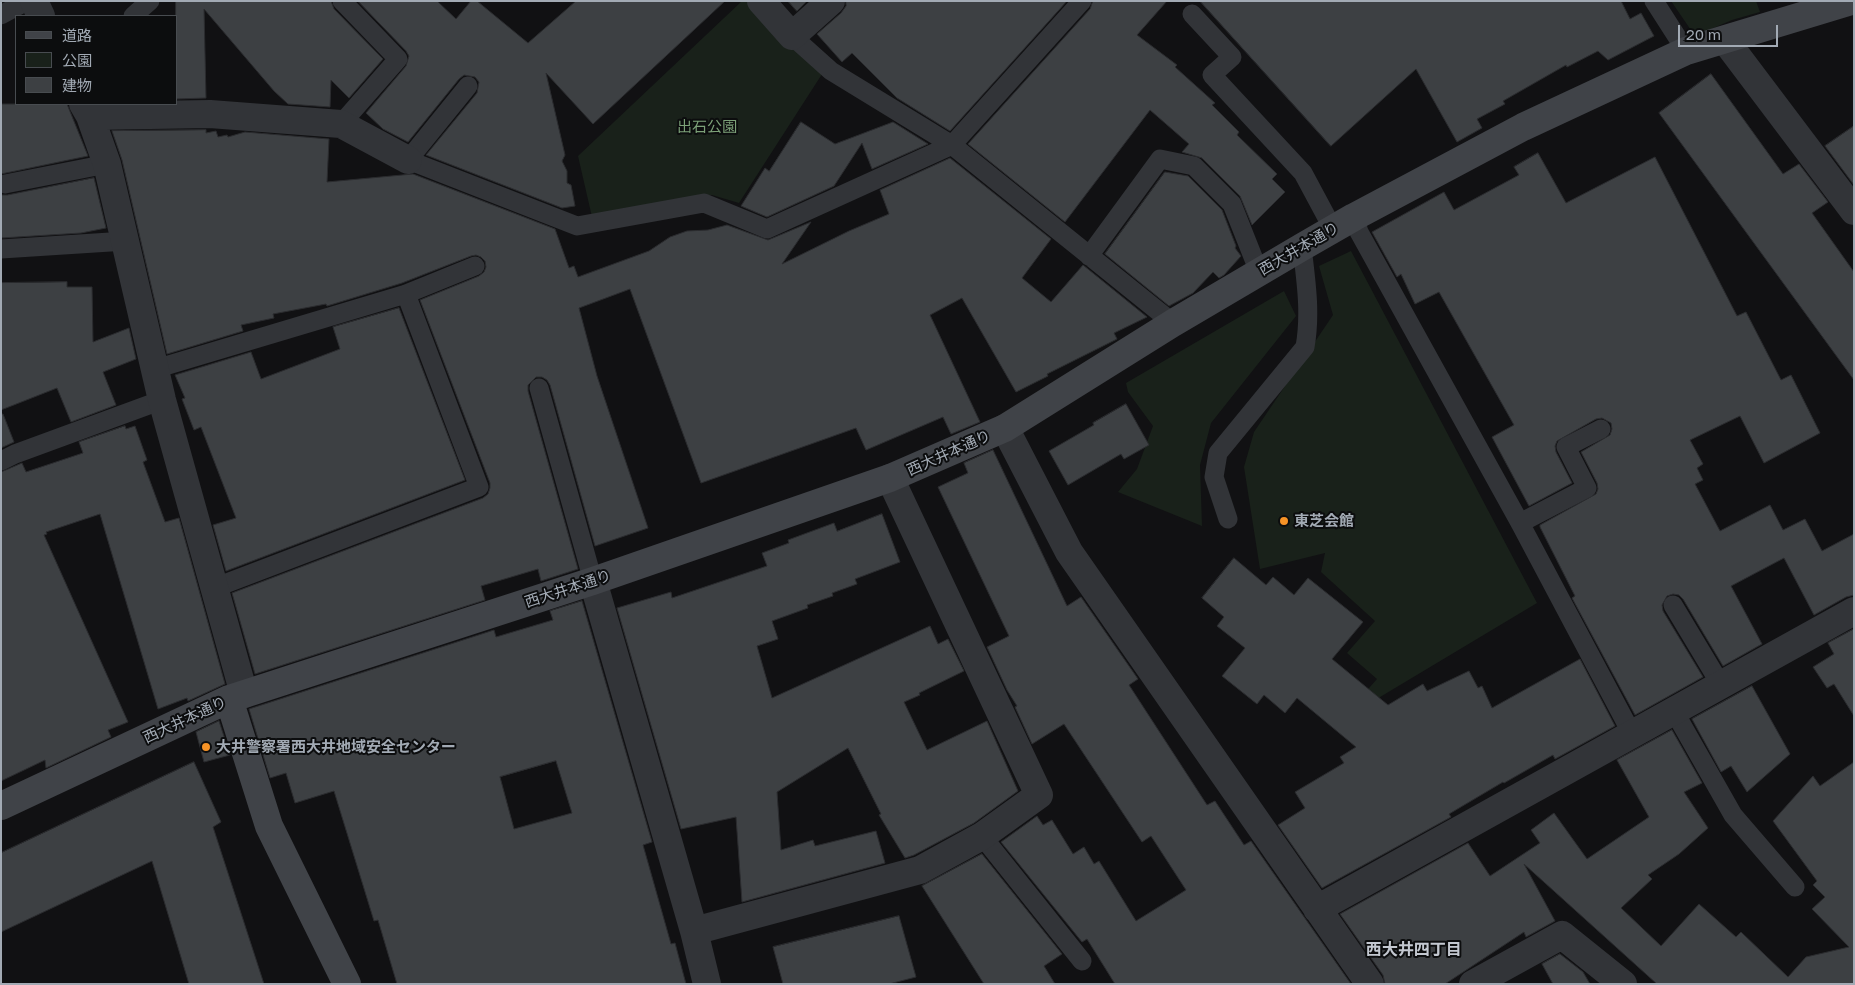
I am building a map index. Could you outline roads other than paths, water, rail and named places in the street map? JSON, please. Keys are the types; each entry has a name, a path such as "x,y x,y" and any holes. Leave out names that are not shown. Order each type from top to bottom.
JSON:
{"street":[{"path":"34,1 41,15"},
{"path":"761,1 792,36 831,1"},
{"name":"西大井本通り","path":"1,806 236,697 593,581 890,478 1005,428 1172,323 1302,247 1523,127 1686,51 1850,1"},
{"path":"1725,40 1854,211"},
{"path":"345,983 270,826 236,697 214,588 162,400 107,164 86,110 210,114 341,124 408,160"},
{"path":"1005,428 1068,552 1370,984"},
{"path":"694,931 920,870 982,836 1039,795 890,478"},
{"path":"593,581 694,931 707,984"},
{"path":"1317,909 1854,611"},
{"path":"1473,984 1562,935 1623,984"}],"lane":[{"path":"1,15 27,1"},
{"path":"134,15 150,1"},
{"path":"341,124 398,59 342,1"},
{"path":"468,86 408,160 577,226 704,203 767,230 952,145 1082,1"},
{"path":"1654,1 1686,51"},
{"path":"1850,1 1854,7"},
{"path":"1192,14 1232,57 1212,75 1303,173 1344,223 1364,240 1520,523 1632,734"},
{"path":"792,36 831,71 952,145 1172,323"},
{"path":"1090,256 1160,159 1194,166 1232,204 1259,272"},
{"path":"5,184 107,164"},
{"path":"1,249 126,242"},
{"path":"1228,519 1214,476 1218,453 1305,347 1308,328 1308,296 1302,247"},
{"path":"156,369 406,294 475,266"},
{"path":"214,588 479,487 406,294"},
{"path":"540,388 593,581"},
{"path":"1,461 15,454 162,400"},
{"path":"1520,523 1587,488 1566,447 1601,429"},
{"path":"1673,605 1721,685"},
{"path":"1674,711 1733,814 1795,887"},
{"path":"982,836 1082,961"}],"place":[{"name":"東芝会館","path":"1284,521"},
{"name":"大井警察署西大井地域安全センター","path":"206,747"}],"district":[{"name":"西大井四丁目","path":"1414,950"}],"park label":[{"name":"出石公園","path":"707,127"}]}
